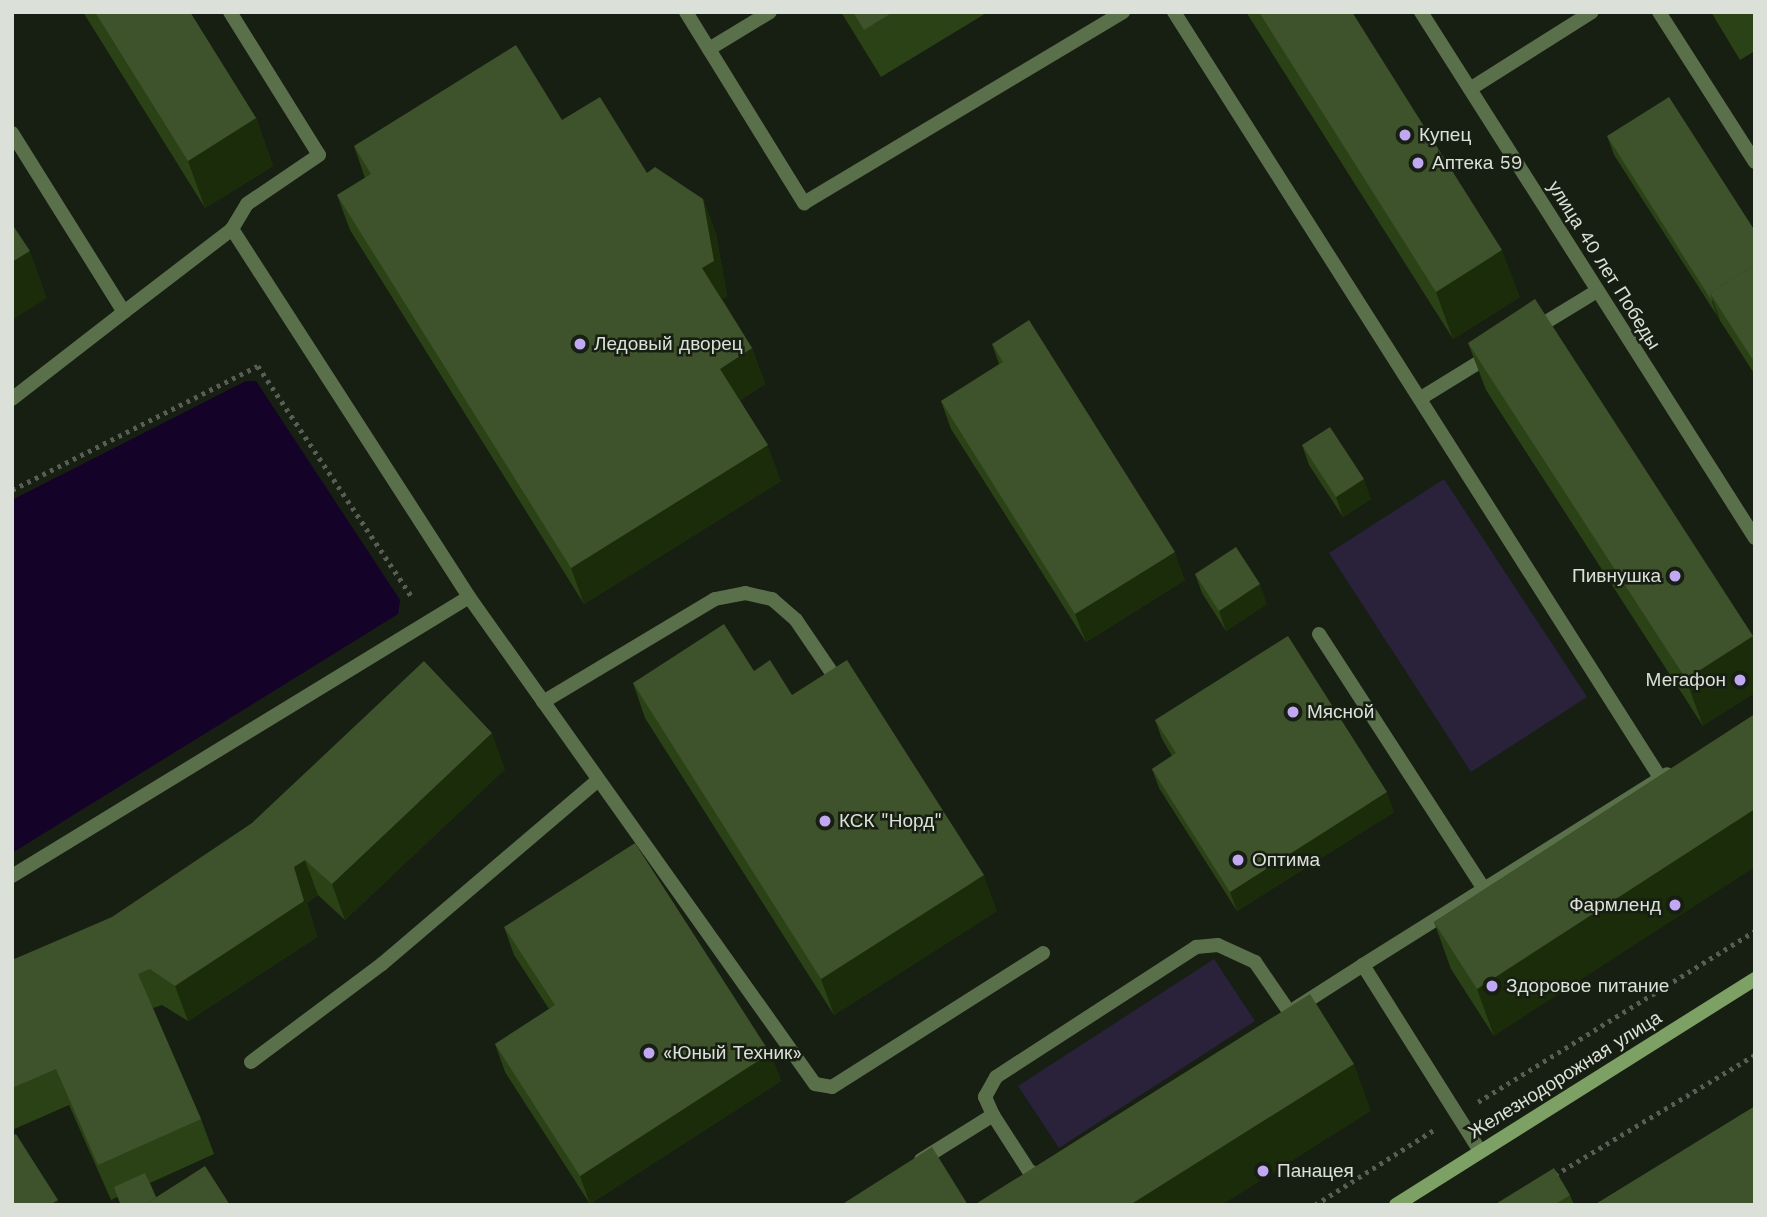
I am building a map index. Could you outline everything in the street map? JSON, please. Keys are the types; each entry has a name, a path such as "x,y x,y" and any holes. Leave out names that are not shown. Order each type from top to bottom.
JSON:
{"main road":[{"name":"Железнодорожная улица","path":"1396,1205 1754,983"}],"street":[{"path":"12,399 232,229 247,204 319,155 230,12"},
{"path":"686,12 804,203 1123,12"},
{"path":"709,49 770,12"},
{"path":"1174,12 1659,776"},
{"name":"улица 40 лет Победы","path":"1421,12 1755,538"},
{"path":"1470,89 1592,12"},
{"path":"1659,12 1755,162"},
{"path":"12,133 124,312"},
{"path":"232,229 469,597 815,1084 832,1087 1043,953"},
{"path":"1420,398 1597,290"},
{"path":"543,702 715,599 744,593 772,599 796,620 834,676"},
{"path":"12,876 469,597"},
{"path":"1319,634 1482,886"},
{"path":"1064,1173 1044,1177 1029,1171 993,1115 985,1097 996,1077 1196,947 1218,944 1255,962 1291,1019 1363,965 1482,886 1659,776 1683,770"},
{"path":"251,1062 382,964 598,780"},
{"path":"1363,965 1480,1151"},
{"path":"905,1170 993,1115"}],"path":[{"path":"12,490 258,366 428,621"},
{"path":"1315,1205 1755,931"},
{"path":"1541,1183 1755,1055"}],"shaded area":[{"path":"246,381 256,381 400,600 398,614 12,853 12,500"},
{"path":"1444,479 1587,697 1471,772 1329,553"},
{"path":"1214,959 1255,1021 1059,1148 1018,1086"}],"building":[{"path":"95,12 190,12 256,118 188,161"},
{"path":"853,12 893,12 864,30"},
{"path":"1259,12 1352,12 1502,250 1436,292"},
{"name":"Ледовый дворец","path":"516,45 562,120 600,97 647,173 655,167 703,199 714,261 702,268 752,348 720,369 768,445 571,568 337,195 371,174 354,146"},
{"path":"1669,97 1755,231 1755,265 1710,293 1712,301 1607,136"},
{"path":"12,224 30,251 12,262"},
{"path":"1755,265 1755,363 1710,293"},
{"path":"1535,299 1753,636 1686,679 1468,343"},
{"path":"1029,320 1175,552 1075,614 941,401 1003,362 992,344"},
{"path":"1330,427 1364,479 1336,497 1302,445"},
{"path":"1236,547 1260,584 1219,611 1195,574"},
{"name":"КСК \"Норд\"","path":"724,624 754,671 770,660 792,695 847,660 984,875 821,979 633,683"},
{"path":"1288,636 1387,792 1230,892 1152,769 1176,753 1155,720"},
{"path":"424,661 492,733 332,884 305,860 294,867 304,901 175,986 150,969 138,974 201,1119 98,1165 56,1069 12,1088 12,960 112,917 252,823"},
{"path":"1755,714 1755,809 1477,989 1434,922"},
{"name":"«Юный Техник»","path":"635,843 770,1053 580,1176 495,1044 555,1005 504,927"},
{"path":"1310,994 1354,1064 1130,1205 974,1205"},
{"path":"1755,1106 1755,1205 1594,1205"},
{"path":"16,1134 58,1200 50,1205 12,1205 12,1136"},
{"path":"932,1147 968,1205 841,1205"},
{"path":"205,1166 230,1205 144,1205"},
{"path":"1554,1168 1570,1195 1554,1205 1494,1205"},
{"path":"145,1173 156,1197 144,1205 121,1205 114,1187"}],"place":[{"name":"Купец","path":"1405,135"},
{"name":"Аптека 59","path":"1418,163"},
{"name":"Ледовый дворец","path":"580,344"},
{"name":"Пивнушка","path":"1675,576"},
{"name":"Мегафон","path":"1740,680"},
{"name":"Мясной","path":"1293,712"},
{"name":"КСК \"Норд\"","path":"825,821"},
{"name":"Оптима","path":"1238,860"},
{"name":"Фармленд","path":"1675,905"},
{"name":"Здоровое питание","path":"1492,986"},
{"name":"«Юный Техник»","path":"649,1053"},
{"name":"Панацея","path":"1263,1171"}]}
